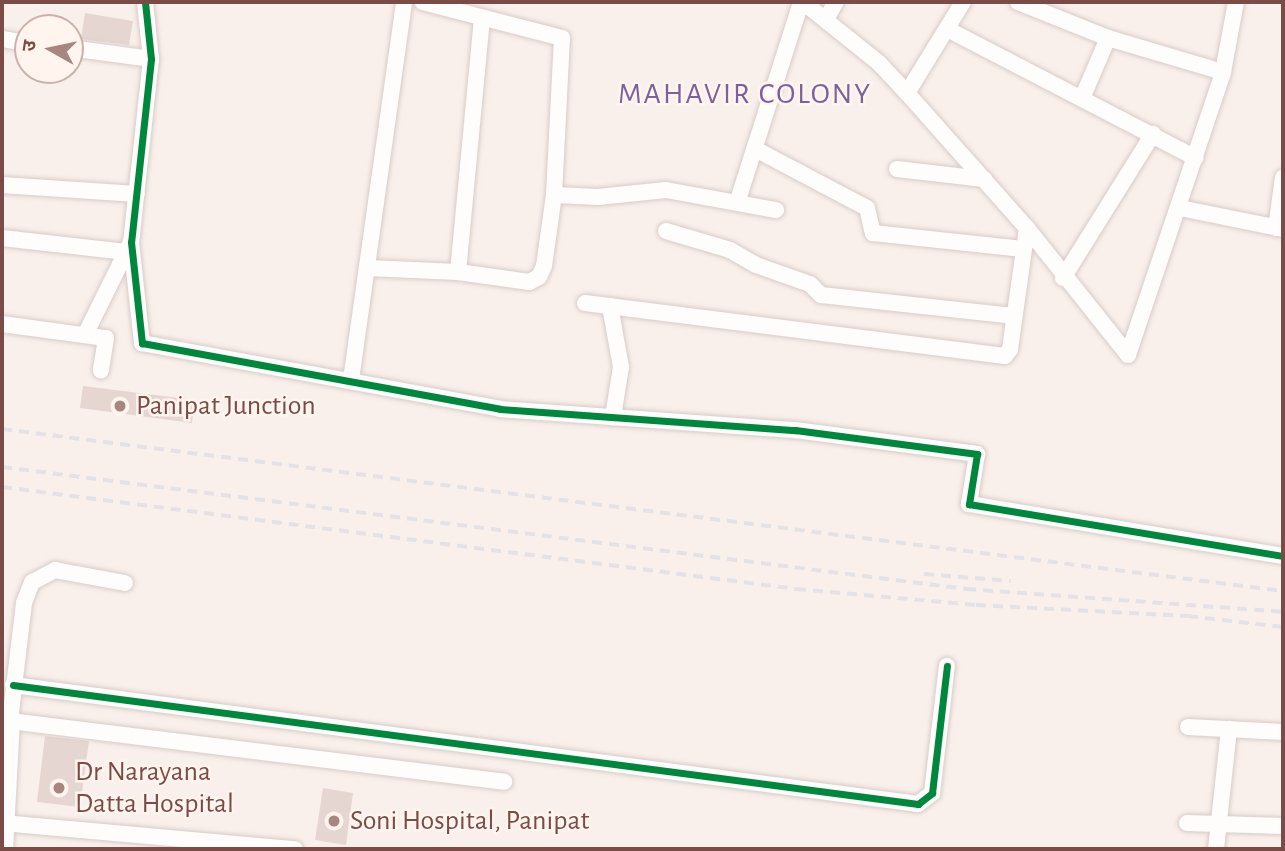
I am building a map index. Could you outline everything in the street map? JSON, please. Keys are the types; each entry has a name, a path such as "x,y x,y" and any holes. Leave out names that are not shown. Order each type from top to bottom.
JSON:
{"street":[{"path":"145,2 150,59 129,247 142,343 500,408 795,430 977,454 969,504 1283,556"},
{"path":"351,380 404,2"},
{"path":"368,268 458,272 537,280 544,266 554,195 563,41 555,35 482,20 423,2"},
{"path":"737,203 757,150 802,2 826,19 907,93 1027,228 1063,278 1125,354 1130,354 1181,208 1223,72 1236,2"},
{"path":"826,19 836,2"},
{"path":"907,93 963,2"},
{"path":"1018,2 1108,38 1223,72"},
{"path":"458,272 482,20"},
{"path":"947,29 1083,96 1196,158"},
{"path":"1083,96 1108,38"},
{"path":"84,50 150,59"},
{"path":"1063,278 1153,134"},
{"path":"757,150 867,208 873,233 1023,249"},
{"path":"897,169 985,179"},
{"path":"1181,208 1280,229 1283,177"},
{"path":"2,185 136,194"},
{"path":"554,195 597,197 666,190 776,210"},
{"path":"585,303 1005,356 1010,349 1027,228"},
{"path":"666,231 730,250 756,265 810,284 821,295 1013,316"},
{"path":"2,238 129,247"},
{"path":"85,335 129,247"},
{"path":"610,306 621,367 613,417"},
{"path":"2,324 106,338 101,371"},
{"path":"3,849 4,720 13,685 24,603 39,576 55,570 125,583"},
{"path":"13,685 919,804 932,793 947,666"},
{"path":"4,720 505,782"},
{"path":"1188,727 1283,732"},
{"path":"1216,849 1229,729"},
{"path":"3,823 295,849"},
{"path":"1186,823 1283,826"}],"building":[{"path":"85,13 133,21 129,45 84,39"},
{"path":"83,386 195,400 192,423 80,408"},
{"path":"45,736 89,741 80,807 37,802"},
{"path":"323,788 353,793 346,845 315,840"}],"railway":[{"path":"2,429 1283,591"},
{"path":"2,467 966,589 1283,612"},
{"path":"2,487 796,589 976,605 1188,616 1283,627"},
{"path":"924,574 1011,581"}],"cycle path":[{"path":"145,2 151,59 131,242 142,343 500,409 795,430 977,454 969,504 1283,556"},
{"path":"13,685 918,804 932,793 947,666"}],"place":[{"name":"Panipat Junction","path":"120,406"},
{"name":"Dr Narayana Datta Hospital","path":"59,788"},
{"name":"Soni Hospital, Panipat","path":"334,821"}],"district":[{"name":"MAHAVIR COLONY","path":"745,94"}]}
